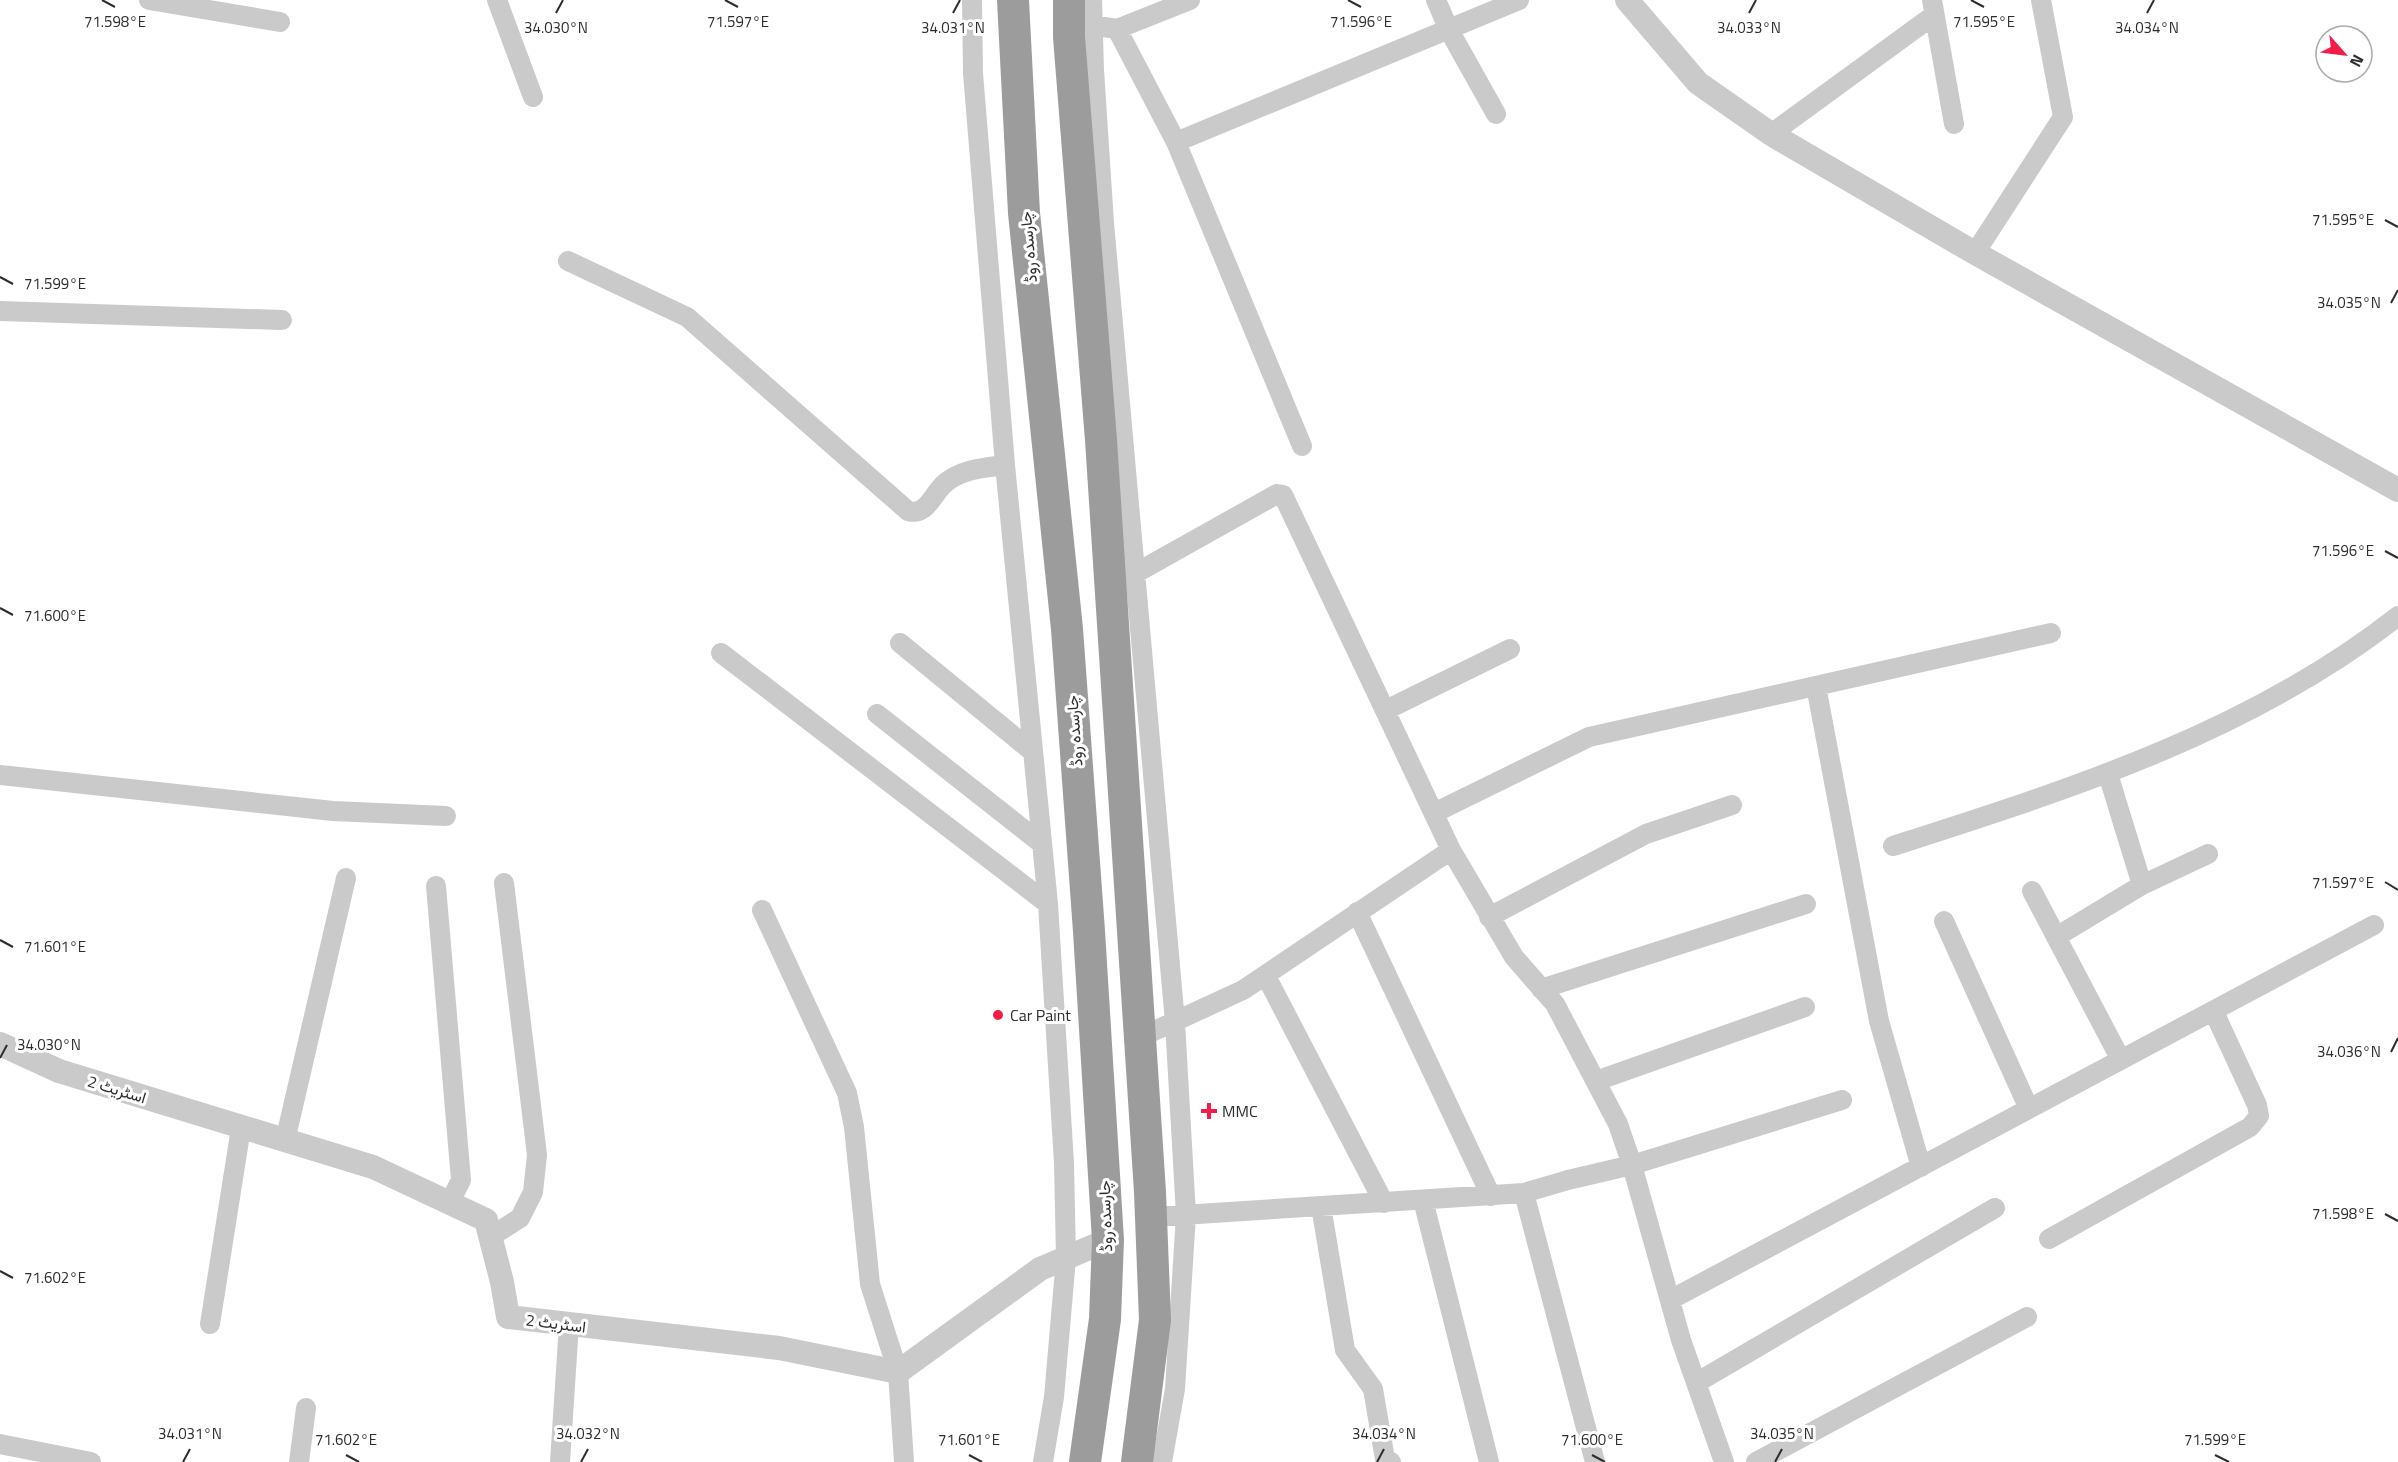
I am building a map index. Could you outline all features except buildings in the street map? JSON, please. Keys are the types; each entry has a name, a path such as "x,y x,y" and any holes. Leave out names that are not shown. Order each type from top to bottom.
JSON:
{"highway":[{"name":"چارسدہ روڈ","path":"1013,0 1024,213 1067,629 1108,1240 1105,1319 1085,1462"},
{"path":"1069,0 1101,440 1151,1217 1155,1320 1137,1462"},
{"path":"1072,705 1118,702"}],"street":[{"path":"149,0 280,22"},
{"path":"497,0 533,97"},
{"path":"972,0 973,73 1005,465 1048,904 1064,1163 1066,1258 1054,1397 1043,1462"},
{"path":"1092,0 1104,223 1175,1022 1186,1215 1175,1389 1162,1462"},
{"path":"1093,25 1117,29 1190,0"},
{"path":"1436,0 1449,30 1496,114"},
{"path":"1176,142 1519,0"},
{"path":"1627,0 1698,83 1771,134 1975,253 2398,490"},
{"path":"1975,253 2063,117 2041,0"},
{"path":"1771,134 1933,8 1954,124"},
{"path":"1117,29 1176,142 1302,446"},
{"path":"568,261 687,317 908,511 915,513 922,510 942,486 954,476 967,471 1005,465"},
{"path":"0,311 282,320"},
{"path":"1136,573 1277,494 1283,495 1451,850 1514,957 1555,1004 1618,1124 1696,1383 1724,1462"},
{"path":"1893,846 2055,794 2216,728 2317,674 2398,616"},
{"path":"1434,813 1589,737 2051,633"},
{"path":"900,643 1033,752"},
{"path":"1386,710 1510,649"},
{"path":"721,653 1048,904"},
{"path":"1816,686 1879,1021 1921,1167"},
{"path":"877,714 1042,844"},
{"path":"2108,774 2142,885"},
{"path":"0,775 333,811 446,816"},
{"path":"1489,917 1647,834 1732,805"},
{"path":"1141,1036 1243,990 1451,850"},
{"path":"2056,937 2142,885 2208,854"},
{"path":"285,1141 345,878"},
{"path":"490,1237 520,1218 533,1192 537,1155 504,883"},
{"path":"436,886 461,1179 450,1202"},
{"path":"2032,891 2121,1060"},
{"path":"1541,989 1806,904"},
{"path":"762,910 847,1093 854,1127 870,1284 898,1372 904,1462"},
{"path":"1357,912 1491,1196"},
{"path":"1944,921 2029,1109"},
{"path":"1670,1300 2374,925"},
{"path":"1266,976 1384,1203"},
{"path":"1596,1081 1805,1007"},
{"path":"2049,1239 2250,1127 2259,1116 2257,1105 2214,1011"},
{"name":"اسٹریٹ 2","path":"0,1044 59,1071 373,1167 486,1220 502,1282 508,1317 779,1348 898,1372"},
{"path":"1151,1217 1524,1193 1632,1165 1842,1100"},
{"path":"210,1324 241,1128"},
{"path":"1524,1193 1595,1462"},
{"path":"1423,1200 1489,1462"},
{"path":"1321,1206 1345,1350 1373,1389 1385,1459 1391,1462"},
{"path":"1696,1383 1995,1208"},
{"path":"898,1372 1040,1269 1108,1240"},
{"path":"1756,1462 2027,1317"},
{"path":"560,1462 569,1324"},
{"path":"299,1462 306,1408"},
{"path":"0,1444 91,1462"}],"place":[{"name":"Car Paint","path":"998,1015"},
{"name":"MMC","path":"1209,1111"}]}
